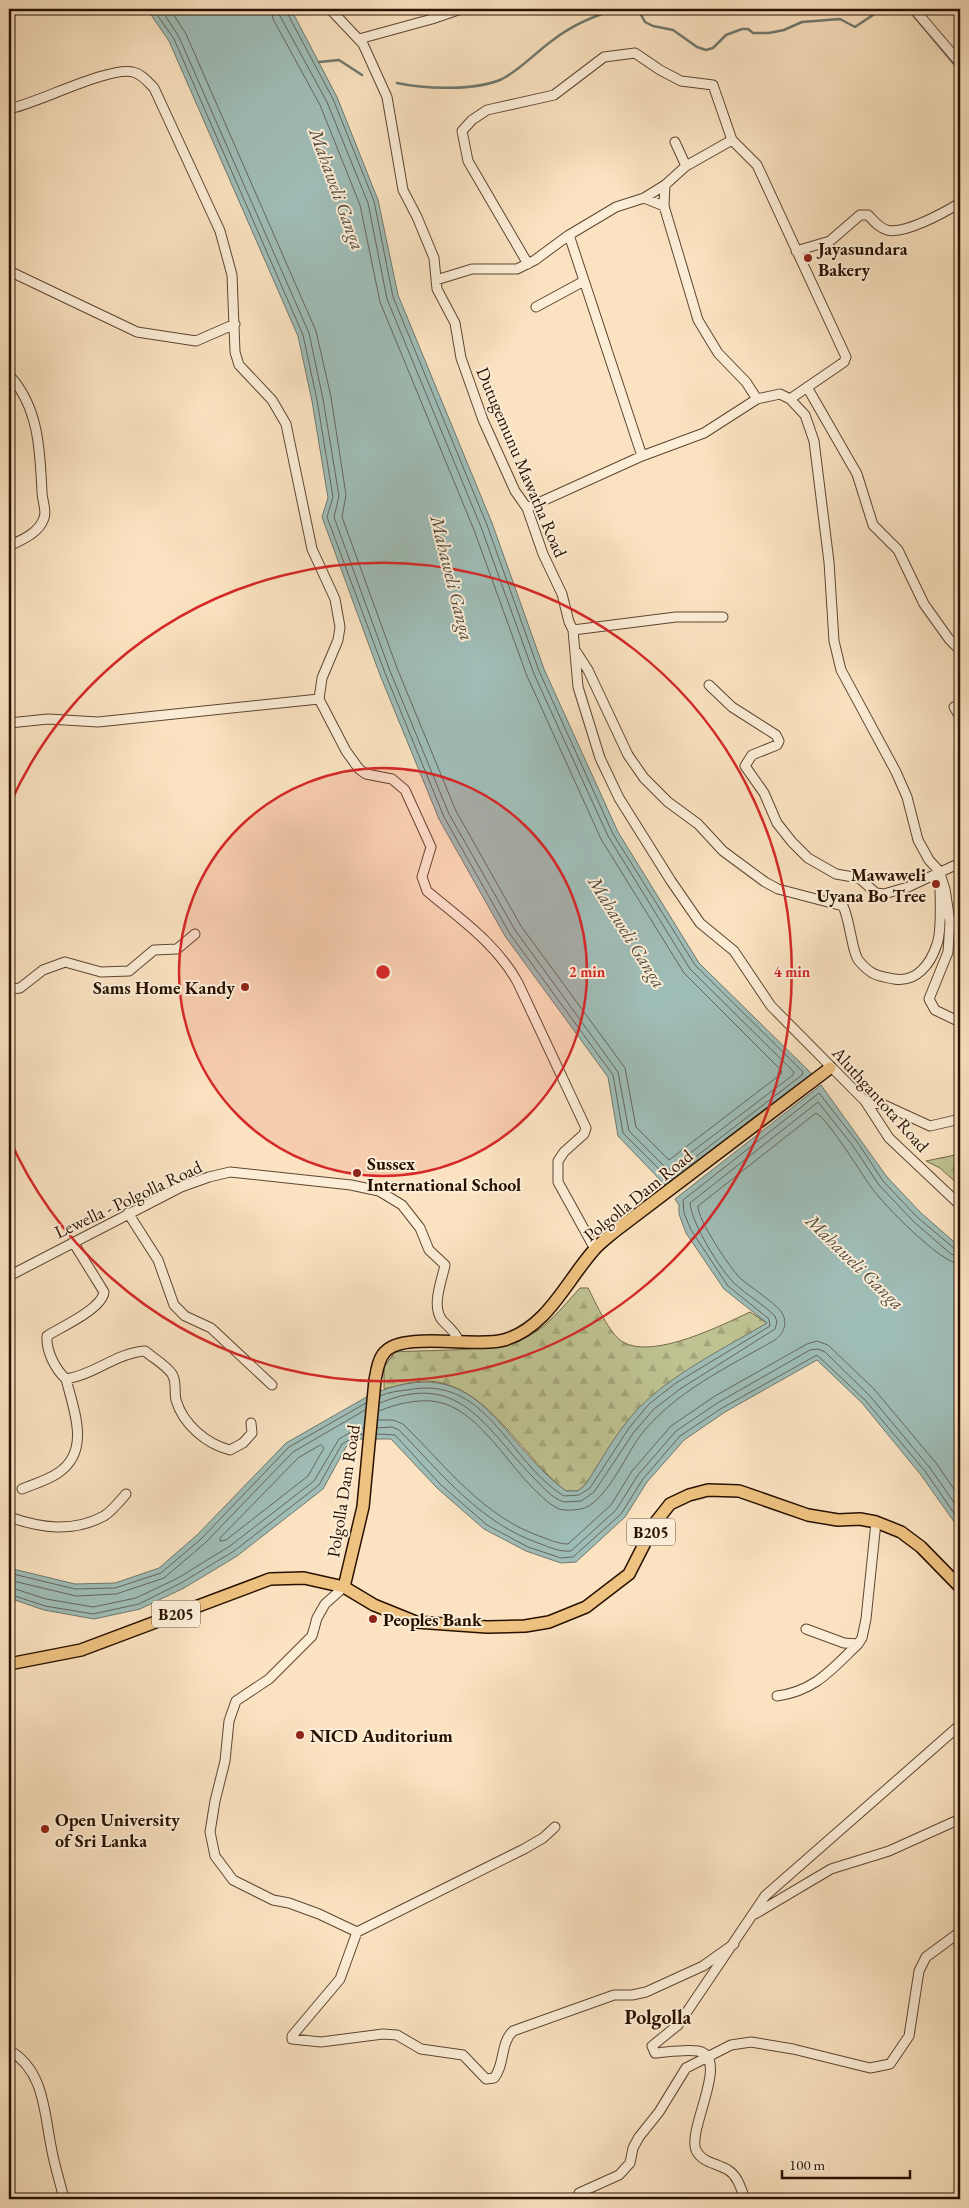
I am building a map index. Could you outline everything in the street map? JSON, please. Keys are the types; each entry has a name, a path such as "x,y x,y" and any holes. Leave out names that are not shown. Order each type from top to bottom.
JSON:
{"main road":[{"name":"Polgolla Dam Road","path":"344,1587 361,1515 370,1444 376,1372 384,1352 410,1342 496,1342 515,1336 527,1328 557,1300 595,1249 830,1068"},
{"name":"B205","path":"9,1664 81,1650 270,1579 304,1578 344,1587 374,1605 416,1622 487,1627 525,1626 549,1622 586,1607 629,1574 655,1523 670,1504 689,1495 708,1490 739,1491 808,1515 838,1520 860,1519 876,1522 901,1532 921,1547 960,1587"}],"street":[{"name":"Dutugemunu Mawatha Road","path":"330,9 363,44 386,97 403,190 417,217 434,258 437,289 455,324 462,358 483,420 515,491 527,508 543,554 562,594 573,630 578,687 600,758 619,798 700,923"},
{"path":"358,39 461,9"},
{"path":"914,9 960,63"},
{"path":"528,264 468,161 462,131 472,120 487,110 554,95 604,57 635,53 660,70 681,81 713,85 732,140 757,165 846,357 844,362 790,399"},
{"path":"9,110 24,106 102,75 131,71 140,74 154,88 220,231 232,275 235,352 239,365 272,400 286,424 312,549 336,599 340,627 338,640 322,678 320,699 346,750 359,769 366,774 392,779 405,790 431,847 422,877 427,891 495,950 508,964 518,983 586,1128 584,1134 564,1152 558,1161 558,1182 595,1249"},
{"path":"436,280 472,269 517,269 528,264 569,235 616,208 644,198 665,185 686,166 732,140"},
{"path":"675,142 686,166"},
{"path":"665,185 664,206 698,320 718,353 746,382 756,399"},
{"path":"644,198 664,206"},
{"path":"796,251 830,241 860,215 868,216 880,228 888,231 903,231 960,202"},
{"path":"569,235 642,456"},
{"path":"9,270 137,332 196,341 235,324"},
{"path":"536,308 584,281"},
{"path":"9,375 22,394 32,415 41,450 42,495 45,516 40,527 22,540 9,546"},
{"path":"807,387 857,474 873,525 898,550 924,604 949,639 960,650"},
{"path":"527,508 642,456 704,433 756,399 780,394 790,399 805,415 814,441 829,562 834,641 841,670 896,772 907,797 918,840 929,860 939,871 945,890 950,922 948,952 929,999 935,1010 960,1022"},
{"path":"573,630 676,616 723,617"},
{"path":"574,649 588,670 628,755 644,778 668,802 698,824 723,852 765,882 778,889 843,906 849,917 857,959 874,976 900,980 916,976 924,970 938,943 939,871"},
{"path":"709,685 732,707 776,735 779,740 777,745 752,755 744,766 764,793 777,823 808,858 836,874 858,878 876,893 884,894 908,887 939,871 960,863"},
{"path":"9,723 48,719 98,722 320,699"},
{"path":"954,707 960,717"},
{"name":"Aluthgantota Road","path":"700,923 734,951 771,1006 865,1102 889,1138 960,1205"},
{"path":"9,986 12,989 20,988 43,970 65,962 101,972 129,971 154,950 177,949 195,934"},
{"path":"865,1102 882,1104 930,1126 960,1119"},
{"name":"Lewella - Polgolla Road","path":"9,1276 128,1213 181,1187 209,1177 230,1172 351,1185 379,1191 402,1205 420,1228 428,1250 445,1265 438,1297 438,1313 454,1331 459,1341"},
{"path":"128,1213 158,1260 174,1305 185,1316 211,1328 272,1385"},
{"path":"22,1489 58,1474 77,1452 78,1427 66,1380 59,1373 47,1345 47,1336 96,1306 103,1298 104,1292 73,1242"},
{"path":"66,1380 80,1377 131,1352 145,1351 172,1374 177,1389 176,1398 186,1421 208,1440 219,1447 230,1450 244,1444 252,1433 251,1423"},
{"path":"9,1517 36,1526 60,1527 83,1524 105,1515 126,1494"},
{"path":"777,1696 806,1688 820,1681 862,1638 866,1619 876,1522"},
{"path":"344,1587 325,1604 317,1618 312,1636 269,1679 236,1701 229,1721 225,1761 215,1801 210,1832 215,1856 233,1880 273,1900 289,1903 319,1914 357,1932"},
{"path":"806,1629 844,1643 858,1644"},
{"path":"744,2199 738,2179 729,2170 705,2161 697,2151 694,2140 696,2126 705,2102 710,2078 710,2063 707,2057 699,2051 655,2053 652,2046 678,2025 766,1896 960,1725"},
{"path":"751,1916 831,1869 889,1851 960,1820"},
{"path":"555,1828 543,1838 524,1849 357,1932 340,1979 309,2014 292,2036 292,2039 321,2042 382,2034 397,2035 421,2049 463,2055 486,2079 494,2078 499,2072 507,2036 513,2031 614,1996 646,1992 703,1966 734,1944"},
{"path":"579,2193 620,2175 630,2163 633,2148 639,2137 659,2112 686,2068 730,2044 751,2042 793,2049 870,2068 890,2064 909,2036 919,1971 926,1957 960,1932"},
{"path":"9,2050 15,2053 34,2075 46,2107 51,2146 64,2199"}],"green space":[{"path":"960,1154 960,1186 940,1168 926,1161"},
{"path":"580,1288 588,1288 603,1318 618,1338 623,1342 636,1346 652,1347 687,1339 750,1312 767,1323 625,1425 586,1484 578,1491 566,1491 550,1477 486,1408 467,1394 448,1385 426,1381 384,1389 384,1367 395,1352 469,1349 506,1344 537,1331 549,1322"}],"water":[{"name":"Mahaweli Ganga","path":"147,9 289,9 294,15 337,97 378,200 398,295 492,523 544,669 618,832 699,963 812,1074 666,1186 618,1136 608,1077 505,936 439,819 380,675 322,517 328,498 312,401 298,336 169,41"},
{"name":"Mahaweli Ganga","path":"821,1085 887,1177 921,1213 960,1247 960,1530 921,1475 862,1403 817,1360 725,1412 684,1440 647,1482 625,1517 576,1562 561,1563 526,1551 484,1529 437,1488 391,1439 360,1439 346,1447 323,1489 237,1556 184,1588 140,1609 94,1619 44,1610 9,1598 9,1568 75,1584 115,1583 159,1568 197,1535 286,1443 370,1395 407,1384 437,1383 462,1391 483,1405 541,1469 566,1491 578,1491 586,1484 621,1429 647,1400 690,1368 767,1323 724,1289 686,1233 679,1214 679,1205 675,1199"}],"waterway":[{"path":"397,83 421,87 450,88 491,83 515,71 568,30 601,14 618,9"},
{"path":"624,9 640,13 645,22 653,26 673,30 697,47 706,50 713,48 726,35 742,29 748,29 753,33 769,33 784,30 802,22 840,19 855,27 882,9"},
{"path":"908,9 960,71"},
{"path":"319,62 339,60 362,75"}],"place":[{"name":"Jayasundara Bakery","path":"808,258"},
{"name":"Mawaweli Uyana Bo Tree","path":"936,884"},
{"name":"Sams Home Kandy","path":"245,987"},
{"name":"Sussex International School","path":"357,1173"},
{"name":"Peoples Bank","path":"373,1619"},
{"name":"NICD Auditorium","path":"300,1735"},
{"name":"Open University of Sri Lanka","path":"45,1829"}],"district":[{"name":"Polgolla","path":"658,2017"}]}
